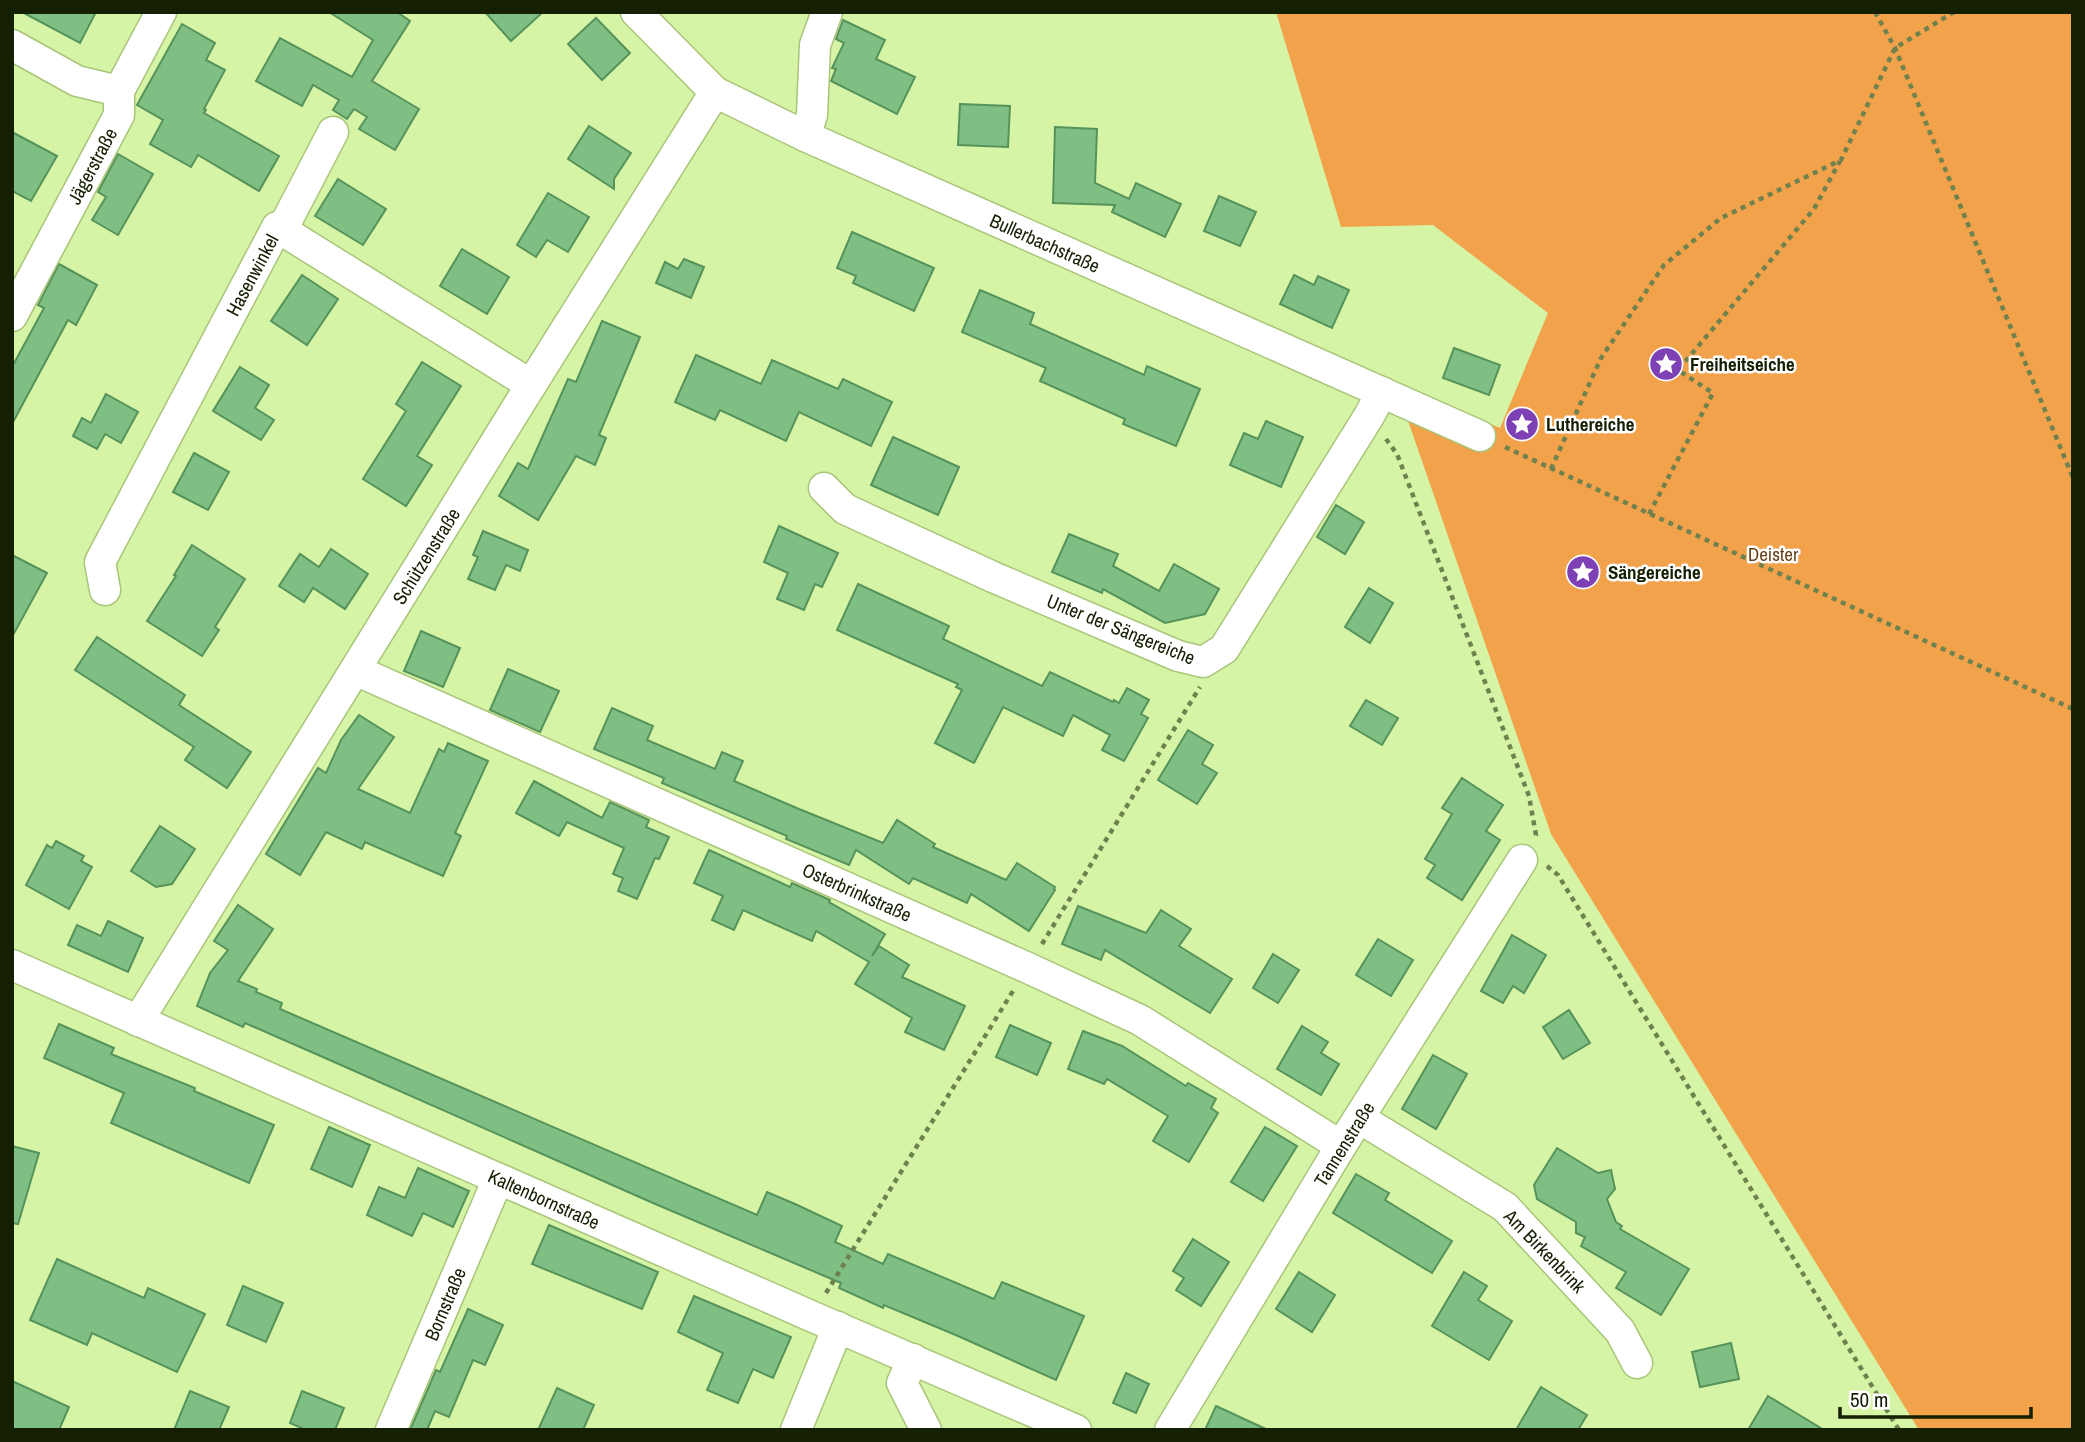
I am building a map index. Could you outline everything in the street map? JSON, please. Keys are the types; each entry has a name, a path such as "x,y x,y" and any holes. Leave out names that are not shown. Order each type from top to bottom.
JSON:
{"street":[{"name":"Jägerstraße","path":"12,316 119,115 120,91 161,12"},
{"name":"Bullerbachstraße","path":"636,12 715,92 1376,404 1480,436"},
{"path":"805,136 812,115 815,45 827,12"},
{"path":"12,45 77,81 120,91"},
{"name":"Schützenstraße","path":"138,1021 715,92"},
{"path":"282,230 333,132"},
{"name":"Hasenwinkel","path":"105,590 100,562 277,227 531,385"},
{"name":"Unter der Sängereiche","path":"824,488 845,509 993,577 1178,656 1203,662 1224,649 1376,404"},
{"name":"Osterbrinkstraße","path":"355,670 1140,1020 1342,1146"},
{"name":"Tannenstraße","path":"1170,1430 1359,1118 1522,860"},
{"name":"Kaltenbornstraße","path":"12,965 1076,1430"},
{"name":"Am Birkenbrink","path":"1359,1118 1504,1207 1620,1331 1637,1363"},
{"name":"Bornstraße","path":"391,1430 498,1179"},
{"path":"796,1430 825,1322"},
{"path":"913,1359 902,1383 926,1430"}],"path":[{"path":"1875,12 1895,48 2073,478"},
{"path":"1649,514 1713,393 1678,370 1814,209 1895,48 1954,12"},
{"path":"1551,469 1601,358 1664,265 1721,218 1841,160"},
{"path":"1376,404 1529,796 1536,835 1522,860 1541,861 1558,875 1899,1430"},
{"path":"1480,436 2073,709"},
{"path":"825,1322 1028,968 1198,691 1203,682 1203,662"}],"green space":[{"name":"Deister","path":"1276,12 2073,12 2073,1430 1919,1430 1551,834 1395,383 1500,428 1548,313 1433,225 1341,227"}],"building":[{"path":"22,12 96,12 80,43"},
{"path":"329,12 397,12 410,21 372,81 419,109 395,150 359,129 367,117 354,109 347,119 333,110 339,100 313,85 302,106 256,81 280,38 352,77 373,40"},
{"path":"485,12 543,12 511,41"},
{"path":"596,18 630,53 602,80 568,44"},
{"path":"843,20 885,40 876,59 915,77 897,114 831,81 836,69 832,68 844,43 836,39"},
{"path":"182,24 215,43 206,60 225,70 204,113 279,156 259,191 198,155 191,167 150,144 163,120 137,105"},
{"path":"960,104 1010,106 1008,147 958,145"},
{"path":"589,126 631,153 614,179 614,189 568,159"},
{"path":"1055,127 1097,129 1095,183 1129,199 1136,183 1181,204 1165,237 1112,212 1115,205 1053,203"},
{"path":"12,132 57,156 31,201 12,191"},
{"path":"118,154 153,174 118,235 92,220 106,197 98,192"},
{"path":"338,179 386,209 363,245 315,216"},
{"path":"548,193 589,217 568,252 547,240 536,257 517,245"},
{"path":"1219,196 1256,212 1240,246 1204,231"},
{"path":"852,232 934,268 914,311 853,283 856,276 837,268"},
{"path":"462,249 509,277 487,314 440,286"},
{"path":"684,259 704,267 691,298 656,283 665,262 678,269"},
{"path":"59,264 97,285 76,325 68,320 12,424 12,367 44,308 38,305"},
{"path":"302,275 338,299 307,345 271,321"},
{"path":"1294,275 1314,285 1318,276 1349,290 1332,328 1280,304"},
{"path":"980,290 1034,313 1030,324 1144,375 1147,366 1200,389 1176,446 1123,424 1125,419 1040,381 1046,368 962,332"},
{"path":"602,321 640,337 599,435 606,438 595,465 576,456 538,520 499,496 518,463 528,469 568,379 576,382"},
{"path":"1454,348 1500,365 1489,395 1443,378"},
{"path":"696,355 761,384 772,360 838,389 843,379 892,402 871,446 799,412 786,441 720,410 715,420 675,402"},
{"path":"422,362 461,386 417,456 432,465 406,506 363,479 406,411 396,404"},
{"path":"240,367 269,385 255,408 274,420 261,440 213,411"},
{"path":"106,394 138,412 121,443 105,434 97,449 73,436 82,418 91,423"},
{"path":"1266,421 1303,437 1281,487 1230,465 1244,433 1258,439"},
{"path":"893,437 959,467 938,515 871,485"},
{"path":"194,453 229,472 208,510 173,492"},
{"path":"1336,505 1364,522 1345,554 1317,537"},
{"path":"779,526 838,553 822,587 815,584 804,610 777,599 788,573 764,562"},
{"path":"483,531 528,550 520,571 506,565 495,590 468,579 478,557 473,555"},
{"path":"1069,534 1118,554 1113,566 1159,591 1174,564 1219,589 1205,614 1165,623 1103,589 1102,593 1052,572"},
{"path":"192,545 245,579 215,627 219,630 202,656 147,621"},
{"path":"331,549 368,574 345,609 313,588 304,602 279,586 300,554 319,567"},
{"path":"12,555 47,573 12,637"},
{"path":"858,584 949,626 943,639 1042,686 1050,672 1113,702 1114,700 1119,703 1127,688 1149,700 1141,714 1148,718 1124,761 1102,750 1110,735 1073,715 1063,736 1003,707 974,763 935,743 962,690 956,687 958,684 837,630"},
{"path":"1369,588 1393,603 1370,643 1345,627"},
{"path":"421,631 460,648 443,687 404,671"},
{"path":"97,637 185,695 179,705 251,752 227,788 185,760 194,747 75,670"},
{"path":"508,669 559,691 540,732 490,710"},
{"path":"1366,700 1398,718 1382,745 1350,726"},
{"path":"612,708 653,726 647,740 715,769 722,752 743,761 734,781 799,809 883,843 897,820 935,844 933,847 1006,880 1017,863 1055,887 1055,890 1029,931 971,894 967,903 913,878 909,884 856,850 849,865 662,783 664,778 594,749"},
{"path":"359,715 394,737 358,789 410,813 439,749 444,752 448,743 488,761 455,833 461,836 443,876 365,842 362,849 326,832 300,875 266,854 318,768 326,773 341,740"},
{"path":"1188,730 1213,745 1202,764 1217,773 1197,804 1158,780"},
{"path":"1462,778 1503,805 1486,831 1500,840 1462,900 1427,878 1435,865 1425,859 1452,814 1442,808"},
{"path":"534,781 602,818 610,802 649,820 646,827 669,837 659,859 655,858 637,899 618,891 623,878 613,874 624,848 567,822 559,836 516,813"},
{"path":"160,826 195,849 172,884 156,887 131,871"},
{"path":"56,841 84,856 81,861 92,867 69,909 26,885 47,845 52,848"},
{"path":"709,850 790,887 792,883 830,900 829,902 885,934 872,956 879,946 909,965 902,977 965,1006 944,1050 905,1032 912,1018 855,984 869,962 816,931 812,941 743,910 734,930 712,920 723,896 694,883"},
{"path":"238,905 273,929 238,981 282,1003 280,1009 757,1215 767,1192 842,1226 835,1242 883,1264 888,1254 994,1299 1002,1282 1084,1316 1056,1380 884,1305 883,1308 839,1288 841,1283 245,1023 243,1027 197,1006 210,973 228,950 214,941"},
{"path":"1078,906 1146,933 1161,910 1191,929 1179,946 1232,979 1210,1013 1105,950 1101,960 1062,944"},
{"path":"108,921 143,938 128,972 68,945 77,925 101,936"},
{"path":"1512,935 1546,955 1524,993 1513,986 1503,1003 1481,991"},
{"path":"1378,939 1413,960 1391,996 1356,975"},
{"path":"1273,954 1299,970 1278,1003 1253,988"},
{"path":"1569,1010 1590,1043 1563,1059 1543,1027"},
{"path":"59,1024 114,1048 111,1054 195,1088 194,1091 274,1125 249,1183 111,1123 124,1093 44,1058"},
{"path":"1010,1025 1051,1043 1037,1075 996,1057"},
{"path":"1302,1026 1328,1042 1321,1053 1339,1064 1321,1095 1277,1069"},
{"path":"1083,1031 1122,1046 1186,1086 1188,1083 1216,1099 1211,1108 1218,1113 1189,1162 1153,1141 1168,1116 1107,1079 1104,1084 1068,1069"},
{"path":"1433,1055 1467,1074 1436,1129 1402,1109"},
{"path":"329,1127 370,1145 352,1187 311,1169"},
{"path":"1265,1127 1297,1146 1263,1201 1231,1182"},
{"path":"12,1146 39,1153 18,1224 12,1223"},
{"path":"1557,1148 1598,1173 1611,1170 1615,1189 1607,1199 1616,1222 1622,1226 1620,1229 1689,1269 1661,1315 1616,1288 1626,1272 1581,1246 1585,1237 1576,1233 1576,1222 1537,1199 1534,1185"},
{"path":"418,1168 469,1191 453,1227 423,1213 412,1236 367,1215 379,1187 405,1198"},
{"path":"1356,1174 1389,1193 1385,1200 1452,1241 1432,1273 1333,1213"},
{"path":"549,1225 658,1272 642,1309 532,1264"},
{"path":"1193,1239 1229,1262 1201,1306 1176,1290 1184,1278 1173,1271"},
{"path":"57,1259 144,1298 148,1288 205,1314 177,1372 92,1333 87,1345 30,1320"},
{"path":"1299,1272 1335,1295 1312,1332 1276,1309"},
{"path":"1464,1272 1487,1286 1478,1300 1512,1321 1489,1360 1432,1326"},
{"path":"243,1286 283,1303 266,1342 227,1325"},
{"path":"694,1296 791,1337 773,1378 753,1369 738,1403 707,1390 723,1353 678,1332"},
{"path":"468,1309 503,1325 485,1365 473,1360 449,1417 435,1411 427,1430 410,1430 436,1370 440,1372"},
{"path":"1731,1343 1739,1379 1700,1387 1692,1352"},
{"path":"1126,1373 1149,1384 1136,1413 1113,1403"},
{"path":"12,1381 69,1407 59,1430 12,1430"},
{"path":"1541,1387 1587,1415 1578,1430 1516,1430"},
{"path":"557,1388 594,1405 583,1430 538,1430"},
{"path":"190,1391 229,1407 219,1430 174,1430"},
{"path":"302,1391 344,1408 335,1430 306,1430 290,1423"},
{"path":"1768,1396 1824,1430 1748,1430"},
{"path":"1216,1406 1268,1430 1205,1430"}],"place":[{"name":"Freiheitseiche","path":"1666,364"},
{"name":"Luthereiche","path":"1522,424"},
{"name":"Sängereiche","path":"1583,572"}]}
